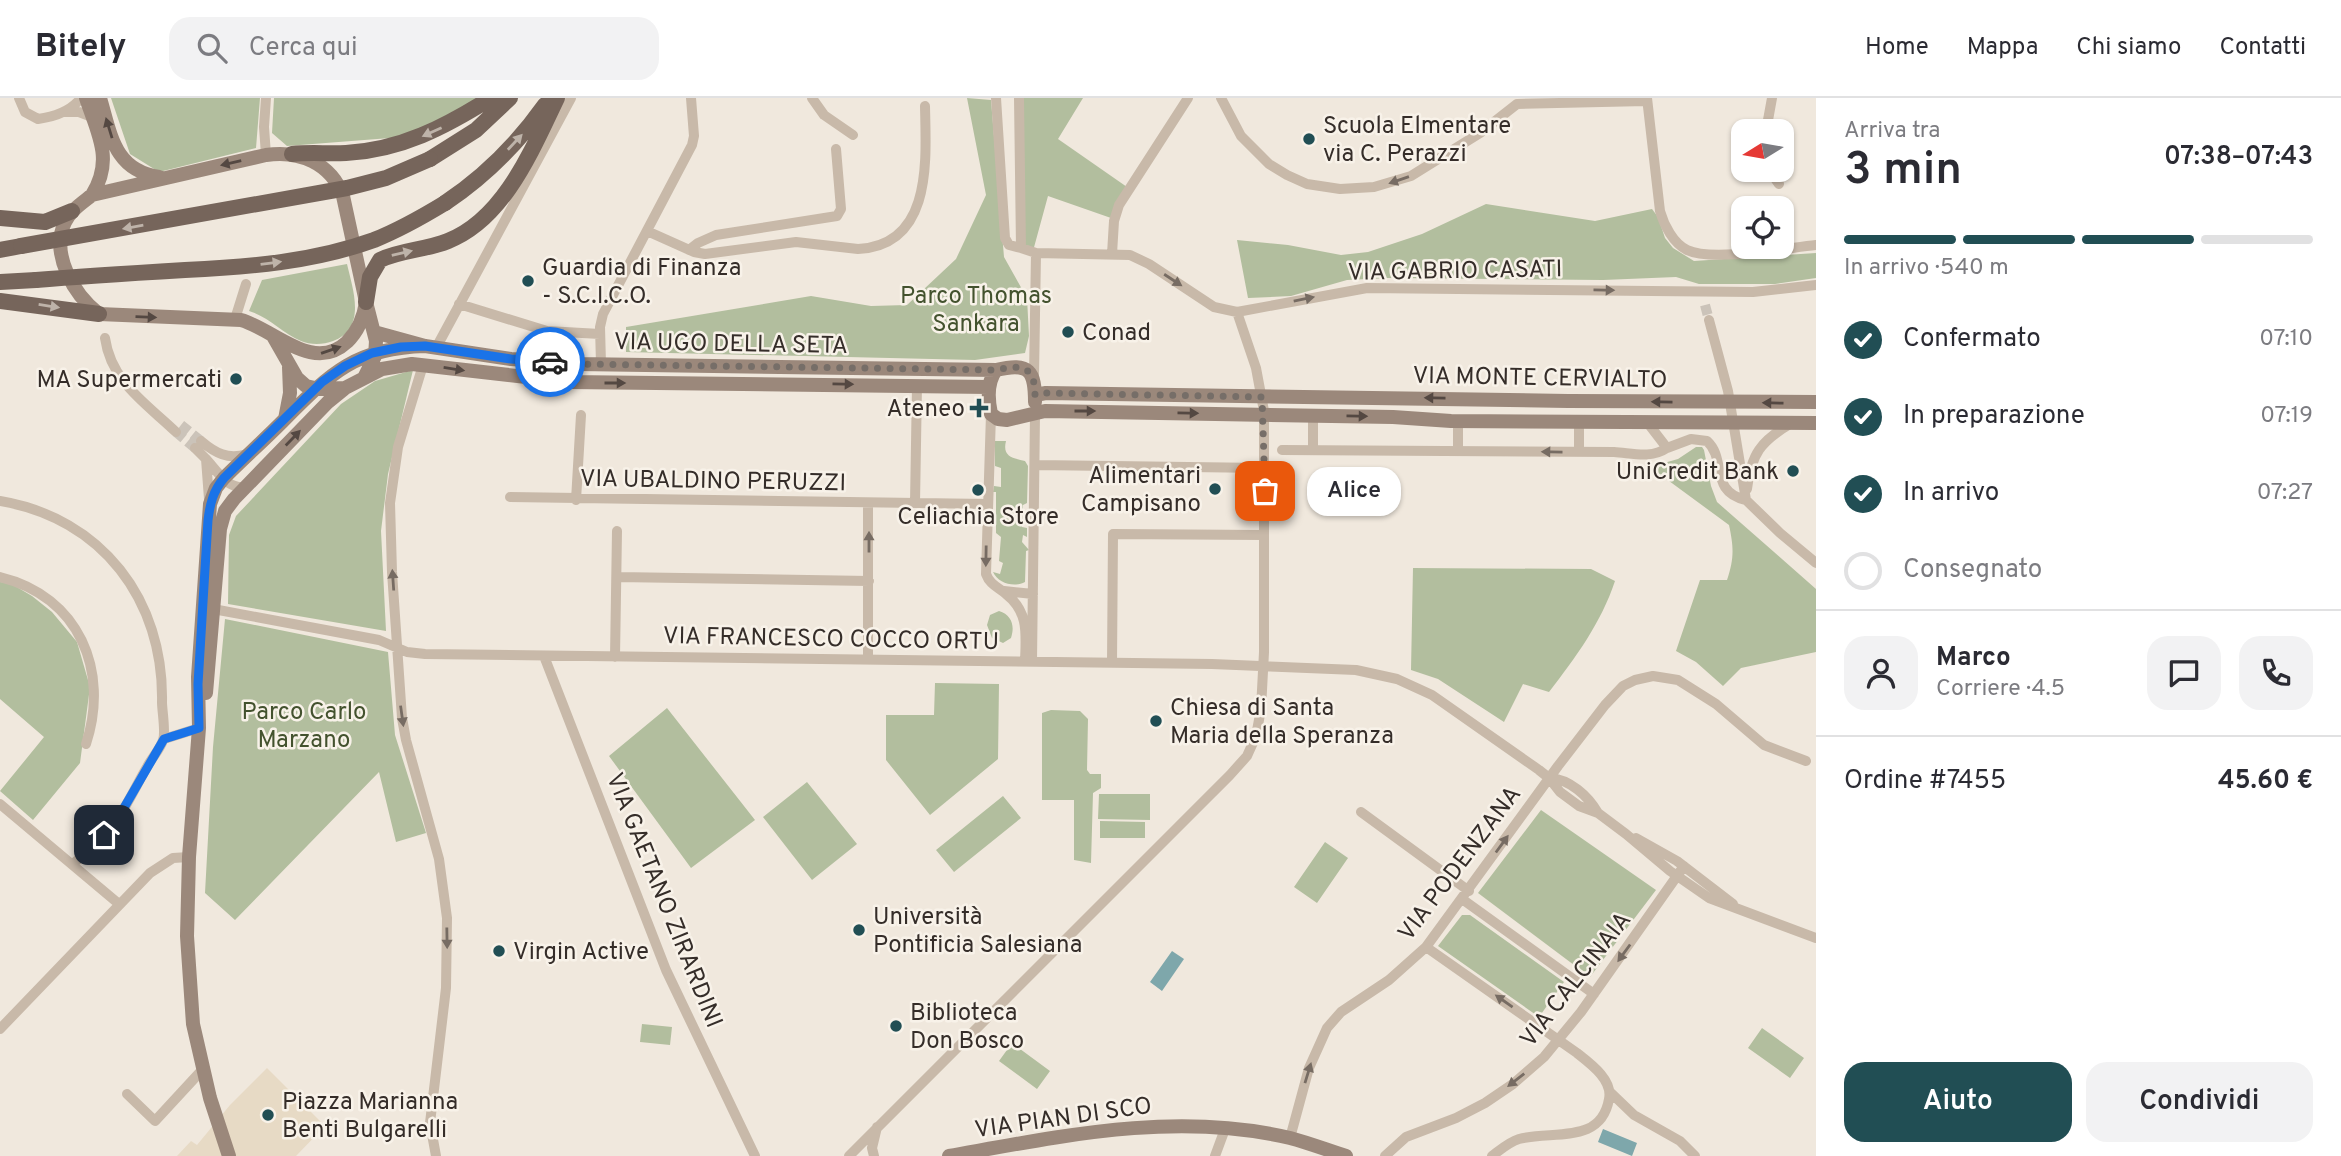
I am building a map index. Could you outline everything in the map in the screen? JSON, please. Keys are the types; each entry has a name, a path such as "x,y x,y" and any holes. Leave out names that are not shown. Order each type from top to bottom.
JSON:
{"main road":[{"path":"292,154 346,153 395,145 438,130 491,98"},
{"path":"0,250 352,187 394,175 430,159 476,130 510,98"},
{"path":"0,282 279,263 344,250 394,232 445,203 497,161 527,129 549,98"},
{"path":"366,302 370,277 380,260 450,240 477,226 492,211 510,187 557,98"},
{"path":"0,218 45,222 72,211"},
{"path":"0,301 99,314"}],"street":[{"path":"19,98 25,112 42,119 63,112 80,98"},
{"path":"86,98 104,161 102,178 93,195"},
{"path":"100,98 114,145 121,158 137,171 164,178"},
{"path":"266,98 266,155"},
{"path":"430,347 459,304 572,98"},
{"path":"601,364 600,334 603,314 692,145 694,136 691,98"},
{"path":"812,98 824,116 853,135"},
{"path":"996,98 1005,238 1009,245 1036,254 1033,594 1028,661"},
{"path":"1019,98 1021,248"},
{"path":"1112,254 1114,221 1119,205 1188,98"},
{"path":"1221,98 1241,136 1269,164 1307,184 1340,189 1374,187 1411,176 1480,133 1513,101 1646,99 1660,211 1667,228 1680,246 1693,252 1714,254 1816,245"},
{"path":"1768,119 1772,98"},
{"path":"647,231 689,250 705,254 796,242 858,250 890,240 910,220 920,197 926,163 925,106"},
{"path":"63,112 79,112 92,117"},
{"path":"689,250 716,235 838,216 841,209 836,149"},
{"path":"364,377 376,352 374,332 340,186 320,165 306,158 292,154 266,155 93,195 72,211 62,233 64,261 78,293 99,314 235,319 253,324 308,352 320,354 333,351 346,343 356,331 366,302"},
{"name":"VIA GABRIO CASATI","path":"1036,254 1130,255 1217,309 1237,312 1367,288 1702,292 1765,291 1816,285"},
{"path":"235,319 246,284"},
{"path":"1702,292 1705,305"},
{"path":"459,304 550,332 600,334"},
{"path":"849,1156 1242,762 1253,745 1264,667 1264,415 1253,358 1237,312"},
{"path":"1709,320 1730,402 1746,500"},
{"path":"374,332 430,347"},
{"path":"272,335 299,380 315,389 345,388"},
{"path":"105,338 112,361 126,386 141,402 178,428"},
{"path":"210,504 216,488 224,478 315,389 345,366 376,352 401,347 430,347"},
{"name":"VIA UGO DELLA SETA","path":"430,347 511,359 601,364 996,370"},
{"path":"285,419 290,386 286,359"},
{"path":"423,365 398,447 390,503 391,554 404,727 439,859 447,918 446,988 430,1123 436,1156"},
{"name":"VIA UGO DELLA SETA","path":"199,728 207,687 221,520 230,504 245,487 328,402 345,388 386,367 423,365 508,377 570,382 989,387"},
{"path":"1028,661 1024,615 1003,591 990,583 986,574 989,387 996,370 1020,369 1028,371 1034,377"},
{"path":"915,503 918,385"},
{"name":"VIA MONTE CERVIALTO","path":"1035,395 1816,402"},
{"name":"VIA MONTE CERVIALTO","path":"1035,414 1045,411 1313,415 1458,421 1816,423"},
{"path":"990,414 1007,420 1035,414"},
{"path":"576,500 581,415"},
{"path":"1313,415 1313,450"},
{"name":"VIA MONTE CERVIALTO","path":"1458,421 1458,451"},
{"name":"VIA MONTE CERVIALTO","path":"1579,422 1579,452"},
{"path":"1647,422 1667,448"},
{"path":"1746,500 1750,469 1758,451 1769,437 1793,423"},
{"path":"1282,450 1650,455 1690,439 1707,441 1713,448 1724,486 1734,497 1746,500 1816,563"},
{"path":"245,487 236,487 224,478 198,445 229,457 241,456 254,450"},
{"path":"206,458 210,504 198,677 199,728 187,913 192,1018 203,1069 229,1156"},
{"path":"1035,465 1265,468"},
{"name":"VIA UBALDINO PERUZZI","path":"510,497 987,505"},
{"path":"0,501 31,509 68,524 97,546 128,578 149,620 158,649 164,739 118,818 73,864"},
{"path":"868,660 869,503"},
{"path":"615,657 617,531"},
{"path":"1112,663 1113,534 1265,536"},
{"path":"0,577 25,585 48,599 65,615 82,639 92,667 95,690 94,715 86,744"},
{"path":"617,577 869,581"},
{"path":"1003,591 1033,594"},
{"name":"VIA FRANCESCO COCCO ORTU","path":"213,609 379,640 412,653 425,654 1212,664 1376,673 1402,681 1439,699 1549,778 1562,780 1584,795 1598,813 1626,834"},
{"name":"VIA GAETANO ZIRARDINI","path":"544,656 666,970 755,1156"},
{"name":"VIA PODENZANA","path":"1290,1138 1309,1069 1327,1028 1341,1012 1397,974 1426,947 1549,778 1615,693 1630,682 1653,676 1670,677 1686,683 1764,745 1806,761"},
{"path":"164,739 199,728"},
{"path":"0,804 119,904"},
{"path":"1362,812 1594,994"},
{"path":"1626,834 1684,866 1740,909"},
{"path":"1626,834 1677,877 1709,898 1816,938"},
{"path":"0,1028 158,866 173,858 189,857"},
{"name":"VIA CALCINAIA","path":"1385,1156 1406,1137 1456,1118 1495,1096 1544,1057 1594,994 1684,866"},
{"path":"1426,947 1591,1063 1610,1092 1634,1115 1680,1142 1695,1156"},
{"path":"127,1094 155,1121 203,1069"},
{"path":"1492,1156 1518,1140 1575,1132 1596,1125 1606,1114 1610,1092"},
{"name":"VIA PIAN DI SCO","path":"949,1156 1110,1130 1169,1125 1226,1129 1290,1138 1346,1156"},
{"path":"874,1156 873,1144 877,1127"},
{"path":"1215,1156 1226,1129"}],"green space":[{"path":"111,98 260,98 256,148 159,172 130,154"},
{"path":"274,98 478,98 468,107 403,137 287,146 272,133"},
{"name":"Parco Thomas Sankara","path":"967,98 991,100 1004,257 1027,298 1029,336 1025,353 975,360 626,352 626,327 811,296 871,306 907,305 956,259 986,195"},
{"path":"1022,98 1083,98 1058,139 1127,187 1111,218 1048,196 1033,251 1023,247"},
{"path":"1486,204 1595,221 1652,209 1658,217 1665,238 1673,248 1694,261 1794,259 1794,254 1816,253 1816,278 1775,284 1699,284 1676,277 1603,280 1388,278 1347,280 1291,296 1248,298 1237,240 1288,245 1341,255 1368,252 1422,234"},
{"path":"347,264 354,296 354,318 344,335 333,341 321,344 305,342 249,311 262,280"},
{"name":"Parco Carlo Marzano","path":"413,370 388,474 381,531 386,631 228,604 229,535 236,516 341,404 375,381"},
{"path":"995,441 1006,441 1007,454 1025,461 1028,466 1027,503 1023,505 1022,527 1027,528 1027,537 1023,535 1022,542 1029,550 1026,551 1025,582 1016,585 1002,582 993,572 1000,574 1003,563 999,561 1001,537 996,533 996,492 993,492 994,486 1001,487 1001,468 995,466"},
{"path":"1696,447 1702,447 1704,450 1717,502 1816,589 1816,652 1741,668 1723,686 1696,662 1676,651 1700,580 1727,580 1732,553 1729,525 1650,467 1678,459"},
{"path":"1413,568 1591,569 1615,581 1595,625 1549,692 1523,684 1504,722 1438,679 1411,670"},
{"path":"0,582 10,583 52,612 77,642 90,687 80,763 33,820 0,791 44,737 0,699"},
{"path":"999,611 1010,618 1013,629 1011,638 1003,643 992,638 987,625 990,615"},
{"name":"Parco Carlo Marzano","path":"225,619 388,652 395,735 426,833 396,842 379,772 235,920 205,893 213,747"},
{"path":"935,683 999,684 998,759 930,815 886,760 886,715 934,715"},
{"path":"667,708 755,820 691,868 609,756"},
{"path":"1051,710 1080,711 1088,719 1087,770 1090,774 1101,774 1101,788 1093,793 1091,863 1074,860 1074,800 1042,800 1042,713"},
{"path":"807,782 857,844 812,880 763,817"},
{"path":"1099,794 1150,794 1150,820 1098,819"},
{"path":"1003,796 1021,818 954,872 936,850"},
{"path":"1541,810 1656,890 1590,977 1478,893"},
{"path":"1100,821 1145,822 1145,838 1100,838"},
{"path":"1325,842 1348,858 1317,903 1294,887"},
{"path":"1462,915 1470,915 1564,982 1539,1017 1438,946"},
{"path":"642,1024 672,1027 670,1045 640,1042"},
{"path":"1762,1028 1804,1058 1790,1078 1748,1048"},
{"path":"1012,1043 1050,1071 1037,1089 999,1061"}],"shaded area":[{"name":"Piazza Marianna Benti Bulgarelli","path":"267,1068 325,1126 296,1156 177,1156 191,1141 197,1145 230,1105"}],"water":[{"path":"1172,951 1184,959 1162,991 1150,982"},
{"path":"1603,1129 1637,1143 1632,1156 1598,1142"}],"tunnel":[{"path":"1705,305 1709,320"},
{"path":"181,425 201,441"},
{"path":"176,432 195,448"}],"way so far":[{"path":"550,362 996,370 1013,368 1032,374 1035,379 1035,395 1262,397 1265,491"}],"place":[{"name":"Scuola Elmentare via C. Perazzi","path":"1309,139"},
{"name":"Guardia di Finanza - S.C.I.C.O.","path":"528,281"},
{"name":"Conad","path":"1068,332"},
{"name":"MA Supermercati","path":"236,379"},
{"name":"Ateneo","path":"979,408"},
{"name":"UniCredit Bank","path":"1793,471"},
{"name":"Alimentari Campisano","path":"1215,489"},
{"name":"Celiachia Store","path":"978,490"},
{"name":"Alice","path":"1265,491"},
{"name":"Chiesa di Santa Maria della Speranza","path":"1156,721"},
{"name":"Università Pontificia Salesiana","path":"859,930"},
{"name":"Virgin Active","path":"499,951"},
{"name":"Biblioteca Don Bosco","path":"896,1026"},
{"name":"Piazza Marianna Benti Bulgarelli","path":"268,1115"}],"route":[{"path":"104,835 121,813 164,739 199,728 198,684 208,520 216,488 224,478 322,382 355,360 372,353 401,347 425,346 550,362"}]}
